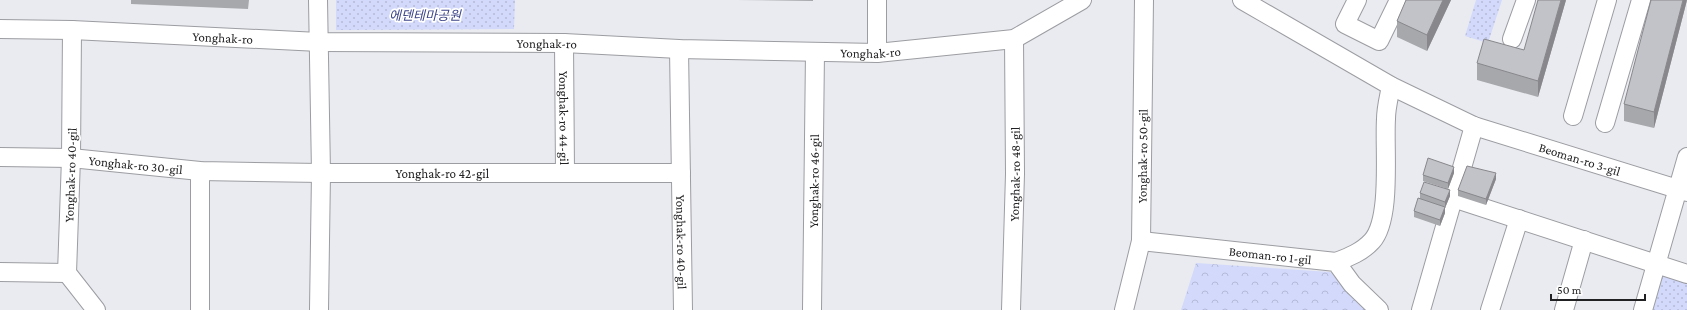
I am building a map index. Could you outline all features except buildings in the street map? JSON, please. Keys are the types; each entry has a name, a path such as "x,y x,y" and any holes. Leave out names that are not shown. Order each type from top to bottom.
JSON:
{"street":[{"path":"318,0 321,173 319,310"},
{"path":"877,0 877,53"},
{"name":"Yonghak-ro","path":"0,29 72,30 319,42 564,43 679,49 877,53 1014,39 1082,0"},
{"name":"Yonghak-ro 50-gil","path":"1124,310 1141,240 1144,0"},
{"name":"Beoman-ro 3-gil","path":"1242,0 1391,86 1474,126 1682,191"},
{"path":"1357,0 1345,24 1379,41 1399,0"},
{"path":"1512,40 1526,0"},
{"path":"1573,116 1608,0"},
{"path":"1605,123 1641,0"},
{"name":"Yonghak-ro 40-gil","path":"67,273 72,158 72,30"},
{"name":"Yonghak-ro 48-gil","path":"1011,310 1016,174 1014,39"},
{"name":"Yonghak-ro 44-gil","path":"564,43 565,173 681,173"},
{"name":"Yonghak-ro 40-gil","path":"679,49 683,310"},
{"name":"Yonghak-ro 46-gil","path":"812,310 815,52"},
{"path":"1379,310 1352,284 1336,262 1356,255 1373,240 1383,219 1386,174 1386,117 1391,86"},
{"path":"1421,310 1474,126"},
{"name":"Yonghak-ro 30-gil","path":"0,157 72,158 200,171 321,173"},
{"path":"1643,310 1656,264 1682,191 1687,157"},
{"name":"Yonghak-ro 30-gil","path":"200,171 200,310"},
{"name":"Yonghak-ro 42-gil","path":"321,173 565,173"},
{"path":"1453,198 1687,274"},
{"path":"1490,310 1520,219"},
{"name":"Beoman-ro 1-gil","path":"1141,240 1336,262"},
{"path":"1564,310 1584,240"},
{"path":"0,272 67,273 96,310"}],"green space":[{"name":"에덴테마공원","path":"336,0 515,0 514,29 336,30"},
{"path":"1476,0 1502,0 1488,43 1465,36"},
{"path":"1196,263 1330,272 1371,310 1181,310"},
{"path":"1659,274 1687,280 1687,310 1648,310"}]}
